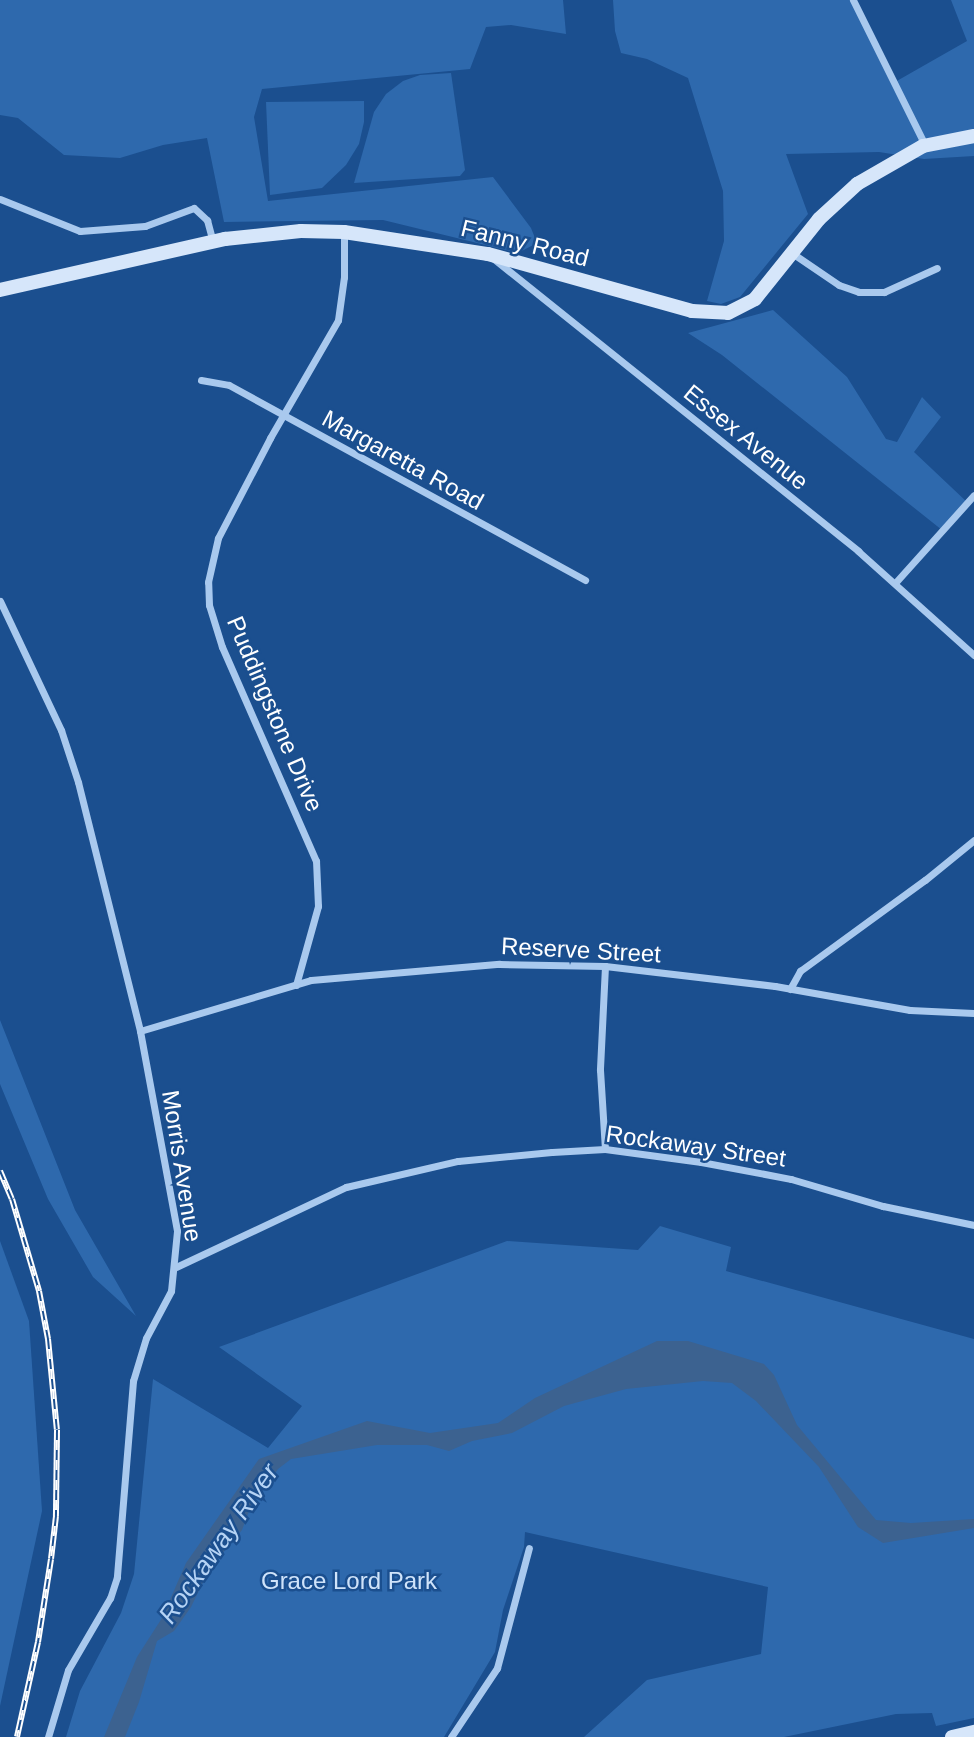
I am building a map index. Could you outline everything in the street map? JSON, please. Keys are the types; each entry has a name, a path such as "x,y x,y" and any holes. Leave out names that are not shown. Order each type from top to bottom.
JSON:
{"main road":[{"name":"Fanny Road","path":"0,290 263,233 344,232 489,255 692,311 735,311 755,299 836,201 886,165 925,145 974,136"},
{"path":"952,1737 974,1732"}],"street":[{"path":"853,0 925,145"},
{"path":"0,199 80,230 145,226 194,208 207,220 213,242"},
{"name":"Puddingstone Drive","path":"296,985 318,906 316,861 222,647 209,605 208,582 218,538 283,415 338,320 344,277 344,232"},
{"path":"792,253 839,285 859,292 884,292 937,268"},
{"name":"Essex Avenue","path":"489,255 895,583 974,655"},
{"name":"Margaretta Road","path":"201,380 229,385 585,580"},
{"path":"895,583 974,495"},
{"name":"Morris Avenue","path":"0,601 39,680 68,751 140,1031 177,1231 176,1267 171,1292 146,1338 133,1381 117,1577 110,1598 68,1670 48,1737"},
{"path":"790,989 800,971 925,880 974,840"},
{"name":"Reserve Street","path":"140,1031 311,980 403,970 499,964 605,966 790,989 909,1010 974,1013"},
{"path":"605,966 600,1070 605,1149"},
{"name":"Rockaway Street","path":"176,1267 346,1186 458,1161 605,1149 791,1179 883,1206 974,1225"},
{"path":"451,1737 497,1668 529,1548"}],"green space":[{"path":"0,0 563,0 566,34 511,25 486,27 470,69 262,89 254,117 268,201 493,177 531,228 537,243 518,253 383,220 224,222 207,138 163,145 120,158 64,155 18,118 0,115"},
{"path":"613,0 852,0 895,82 967,41 951,0 974,0 974,156 924,159 879,152 786,154 808,214 740,297 721,304 707,301 724,241 723,191 688,78 647,59 621,53 615,31"},
{"path":"451,73 465,170 460,176 354,183 374,112 386,94 403,81 420,75"},
{"path":"364,101 364,122 359,144 346,165 322,188 270,195 266,102"},
{"path":"773,310 847,377 886,439 897,442 922,397 941,417 914,452 968,503 942,530 722,355 688,333"},
{"path":"0,1020 75,1210 136,1316 93,1277 48,1199 0,1084"},
{"name":"Grace Lord Park","path":"660,1226 731,1247 726,1271 974,1339 974,1718 936,1726 932,1713 896,1714 784,1737 584,1737 647,1680 761,1654 768,1587 525,1532 524,1547 503,1610 495,1652 444,1737 66,1737 80,1691 121,1613 134,1574 153,1379 268,1448 302,1406 219,1347 507,1241 638,1250"},
{"path":"0,1241 29,1321 42,1511 0,1706"}],"water":[{"name":"Rockaway River","path":"657,1341 688,1341 764,1364 774,1375 797,1425 876,1520 911,1523 974,1519 974,1528 883,1543 858,1527 819,1467 756,1401 732,1383 703,1381 626,1389 564,1406 512,1433 472,1441 449,1451 427,1445 377,1445 291,1459 278,1469 251,1506 242,1530 210,1568 191,1607 174,1631 157,1641 139,1702 125,1737 104,1737 137,1657 162,1618 186,1563 259,1459 367,1421 430,1433 498,1423 535,1398"}],"railway":[{"path":"0,1171 12,1199 39,1291 48,1339 57,1430 56,1516 51,1559 38,1642 17,1737"}]}
